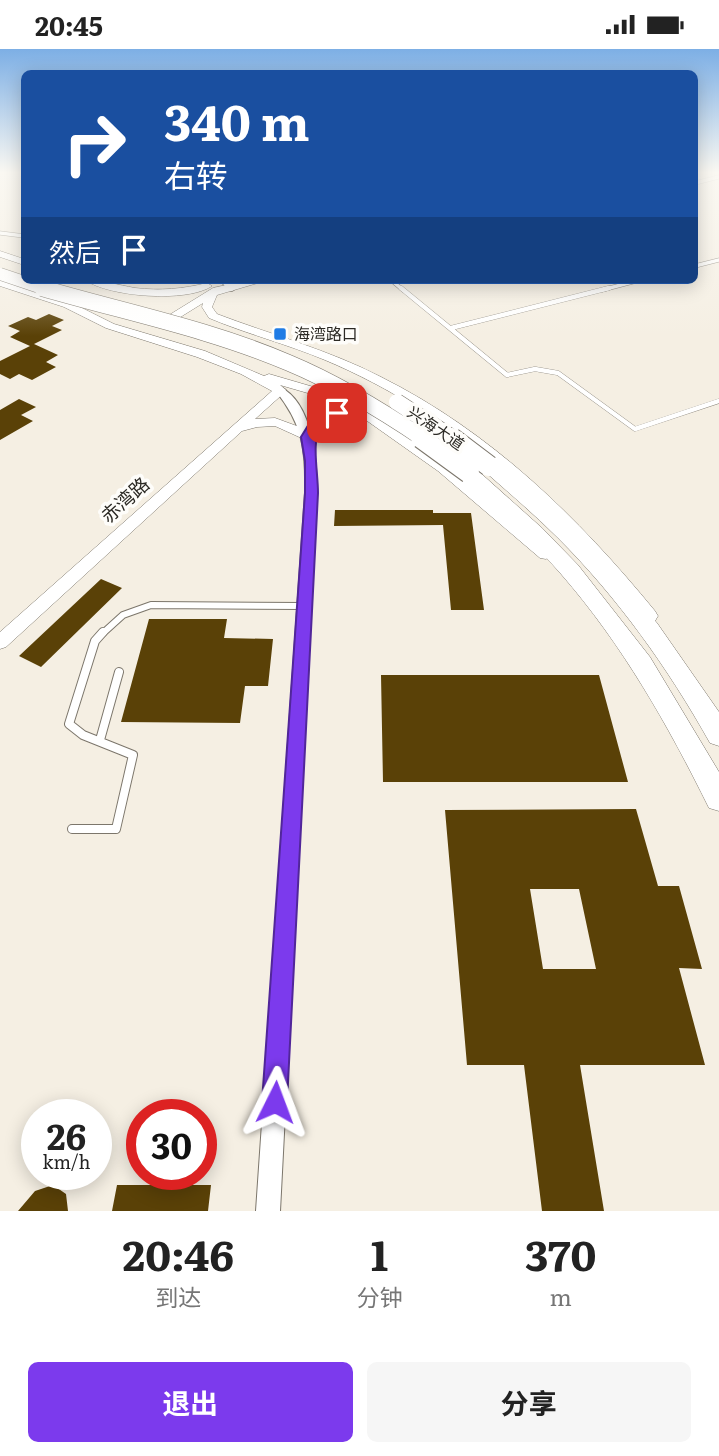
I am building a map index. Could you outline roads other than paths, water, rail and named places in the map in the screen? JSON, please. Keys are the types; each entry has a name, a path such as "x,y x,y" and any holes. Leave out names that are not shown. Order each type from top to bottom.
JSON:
{"main road":[{"path":"0,263 21,270"},
{"name":"兴海大道","path":"0,274 21,280"},
{"name":"兴海大道","path":"34,284 242,346 286,362 389,415 479,469 612,622 652,680 719,799"},
{"name":"兴海大道","path":"67,284 245,336 319,363 403,406 479,469 566,535 637,615 718,730"}],"street":[{"path":"0,254 21,260"},
{"name":"兴海大道","path":"0,283 68,305 110,326 330,396 405,442 477,496 578,581"},
{"path":"68,305 92,303 103,298 108,293 108,288 103,284"},
{"path":"106,284 147,294 209,289 222,284"},
{"path":"68,305 130,322 152,324 170,319 209,289"},
{"name":"兴海大道","path":"209,289 207,307 214,316 331,358 385,384 435,412 514,469 554,505 630,591 652,621 718,730"},
{"path":"152,324 153,330 182,348"},
{"name":"兴海大道","path":"182,348 262,383 268,395 263,405"},
{"name":"兴海大道","path":"245,371 280,390"},
{"path":"268,1211 312,461 307,437 295,407 280,390"},
{"name":"赤湾路","path":"0,642 280,390"},
{"path":"307,437 316,422 328,415 346,413 371,419"},
{"path":"233,432 256,422 278,422 293,427 307,437"}],"lane":[{"path":"0,233 21,236"},
{"path":"698,265 719,260"},
{"path":"396,284 507,375 535,369 558,373 635,429 719,401"},
{"path":"451,328 624,284"},
{"path":"72,829 116,829 133,755 83,735 69,724 95,641 108,627 123,615 151,605 305,606"},
{"path":"100,740 118,672"}],"place":[{"name":"海湾路口","path":"280,334"}]}
